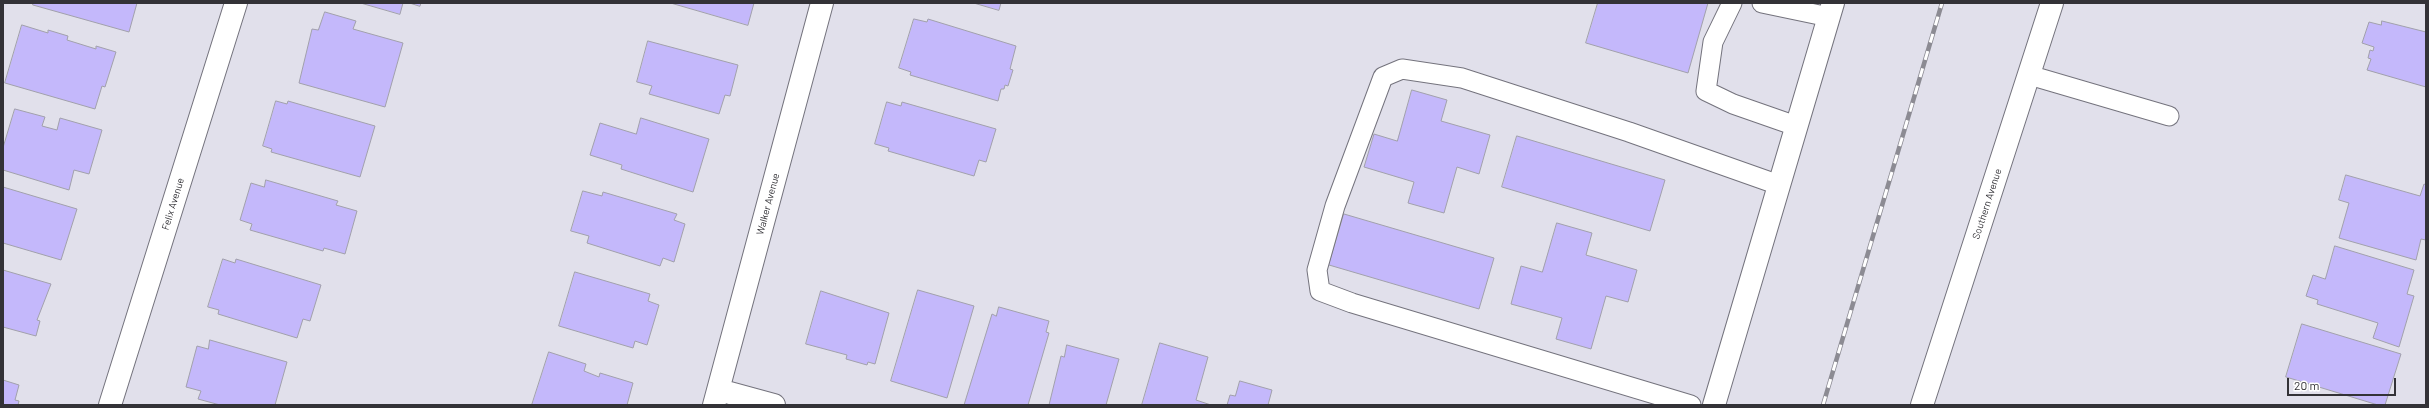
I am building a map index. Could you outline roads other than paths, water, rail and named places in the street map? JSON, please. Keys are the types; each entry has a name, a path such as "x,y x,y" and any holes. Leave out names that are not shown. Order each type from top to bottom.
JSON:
{"street":[{"name":"Felix Avenue","path":"110,405 236,3"},
{"name":"Walker Avenue","path":"716,397 822,3"},
{"name":"Southern Avenue","path":"1922,405 2052,3"},
{"path":"1714,405 1831,10"},
{"path":"716,397 774,405"}],"lane":[{"path":"1732,3 1713,42 1706,91 1733,104 1796,126"},
{"path":"1762,3 1831,10"},
{"path":"1692,405 1367,307 1320,291 1317,270 1335,206 1383,77 1402,69 1462,78 1629,132 1779,185"},
{"path":"2029,74 2169,116"}],"railway":[{"path":"1823,405 1942,3"}]}
